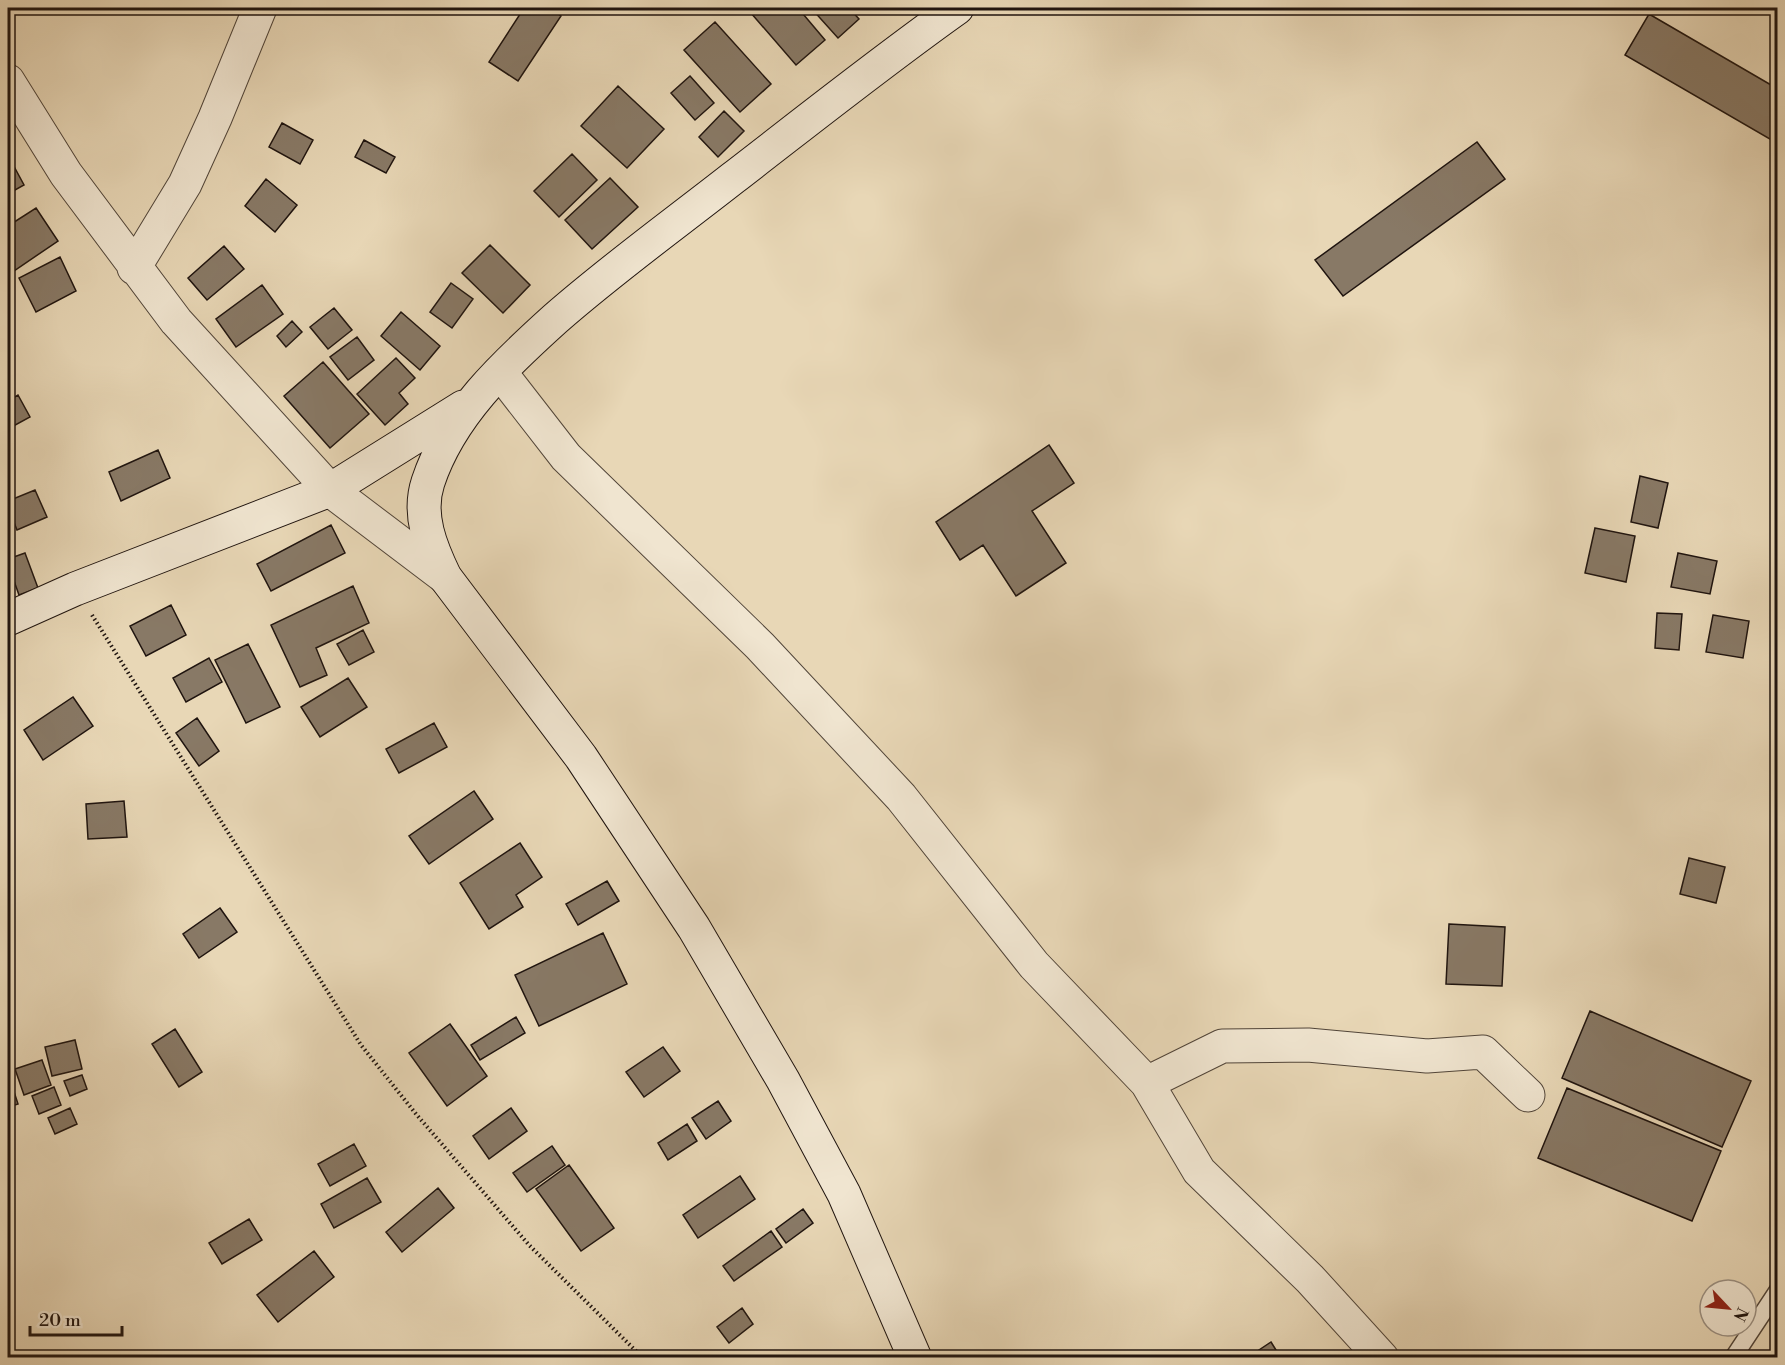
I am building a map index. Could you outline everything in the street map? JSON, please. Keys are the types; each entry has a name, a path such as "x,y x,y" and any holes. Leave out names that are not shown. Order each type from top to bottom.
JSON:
{"street":[{"path":"135,268 185,184 260,8"},
{"path":"915,1358 844,1194 783,1080 694,928 581,757 446,577 433,552 424,519 427,484 441,448 473,401 517,353 590,288 957,8"},
{"path":"8,81 66,174 176,321 330,490 446,577"},
{"path":"500,372 566,457 760,646 901,797 1034,965 1147,1083 1199,1171 1310,1279 1382,1358"},
{"path":"8,619 75,589 330,490 473,401"},
{"path":"1147,1083 1222,1046 1308,1045 1427,1056 1483,1052 1528,1095"}],"lane":[{"path":"1733,1358 1778,1290"}],"path":[{"path":"75,589 361,1045 416,1114 529,1245 644,1358"}],"building":[{"path":"524,8 549,8 561,16 518,81 489,62"},
{"path":"757,8 798,8 825,40 796,65 751,13"},
{"path":"811,8 849,8 859,19 838,38"},
{"path":"1649,14 1778,89 1778,137 1775,142 1625,55"},
{"path":"715,22 771,84 740,112 684,50"},
{"path":"690,76 714,103 695,120 671,93"},
{"path":"618,86 664,129 627,168 581,126"},
{"path":"724,111 744,131 718,157 699,137"},
{"path":"282,123 313,140 300,164 269,147"},
{"path":"364,140 395,157 386,173 355,157"},
{"path":"1477,142 1505,179 1343,296 1315,260"},
{"path":"572,154 597,180 559,217 534,191"},
{"path":"10,159 24,185 8,194 8,161"},
{"path":"610,178 638,207 592,249 565,220"},
{"path":"266,179 297,205 275,232 245,206"},
{"path":"36,208 58,241 8,275 8,226"},
{"path":"490,245 530,285 503,313 462,273"},
{"path":"224,246 244,269 207,300 188,278"},
{"path":"60,257 76,291 36,312 19,278"},
{"path":"451,283 473,299 452,328 430,312"},
{"path":"262,285 283,314 236,347 216,319"},
{"path":"334,308 352,330 328,349 310,327"},
{"path":"401,312 440,346 420,370 381,336"},
{"path":"292,321 302,332 286,347 277,336"},
{"path":"357,337 374,360 348,380 330,357"},
{"path":"396,358 415,378 399,393 408,404 385,425 357,394"},
{"path":"323,362 369,414 330,448 284,396"},
{"path":"18,395 30,417 8,429 8,401"},
{"path":"1049,445 1074,483 1032,511 1066,563 1016,596 983,545 960,560 936,522"},
{"path":"158,450 170,478 121,501 109,472"},
{"path":"1640,476 1668,483 1658,528 1631,522"},
{"path":"35,490 47,517 17,530 8,501"},
{"path":"331,525 345,553 271,591 257,564"},
{"path":"1595,528 1635,536 1626,582 1585,573"},
{"path":"25,553 38,588 19,595 8,559"},
{"path":"1678,553 1717,561 1710,594 1671,587"},
{"path":"353,586 369,623 316,648 327,675 300,687 271,625"},
{"path":"171,605 186,635 146,656 130,626"},
{"path":"1657,613 1682,614 1679,650 1655,648"},
{"path":"1713,615 1749,621 1743,658 1706,652"},
{"path":"363,630 374,652 349,665 337,644"},
{"path":"248,644 280,707 246,723 215,660"},
{"path":"209,658 222,682 186,702 173,678"},
{"path":"348,678 367,707 320,737 301,707"},
{"path":"73,697 93,726 43,760 24,730"},
{"path":"197,718 219,751 199,766 176,733"},
{"path":"434,723 447,747 399,773 386,749"},
{"path":"474,791 493,819 429,864 409,836"},
{"path":"124,801 127,837 88,839 86,804"},
{"path":"520,843 542,877 516,895 523,907 489,929 460,883"},
{"path":"1689,858 1725,867 1716,903 1680,894"},
{"path":"607,881 619,901 578,925 566,904"},
{"path":"220,908 237,932 199,958 183,934"},
{"path":"1449,924 1505,927 1502,986 1446,984"},
{"path":"603,933 627,984 539,1026 515,975"},
{"path":"1590,1011 1751,1081 1722,1147 1562,1078"},
{"path":"516,1017 525,1033 480,1060 471,1045"},
{"path":"450,1024 487,1076 447,1106 409,1053"},
{"path":"175,1029 202,1072 179,1087 152,1044"},
{"path":"75,1040 82,1069 52,1076 45,1047"},
{"path":"663,1047 680,1071 644,1097 626,1072"},
{"path":"42,1060 51,1085 24,1095 15,1069"},
{"path":"8,1073 18,1104 8,1107"},
{"path":"82,1075 87,1089 70,1096 64,1081"},
{"path":"54,1087 61,1105 39,1114 32,1096"},
{"path":"1567,1088 1721,1151 1692,1221 1538,1158"},
{"path":"718,1101 731,1121 706,1139 692,1118"},
{"path":"70,1108 77,1124 55,1134 48,1118"},
{"path":"511,1108 527,1131 489,1159 473,1136"},
{"path":"687,1124 697,1141 668,1160 658,1143"},
{"path":"354,1144 366,1166 330,1186 318,1164"},
{"path":"552,1146 565,1165 527,1192 513,1173"},
{"path":"569,1165 614,1228 581,1251 536,1189"},
{"path":"740,1176 755,1199 698,1238 683,1215"},
{"path":"367,1178 381,1202 334,1228 321,1204"},
{"path":"438,1188 454,1208 402,1252 386,1232"},
{"path":"803,1209 813,1223 786,1243 776,1229"},
{"path":"249,1219 262,1240 222,1264 209,1243"},
{"path":"771,1231 782,1247 734,1281 723,1266"},
{"path":"314,1251 334,1277 278,1322 257,1295"},
{"path":"742,1308 753,1324 729,1343 717,1327"},
{"path":"1271,1342 1281,1358 1247,1358"}]}
